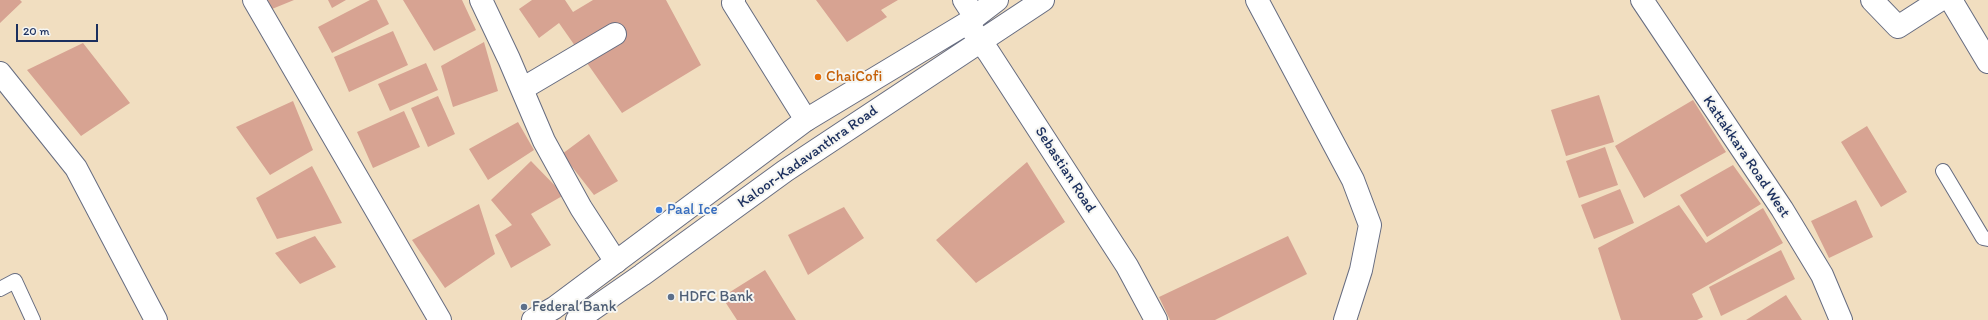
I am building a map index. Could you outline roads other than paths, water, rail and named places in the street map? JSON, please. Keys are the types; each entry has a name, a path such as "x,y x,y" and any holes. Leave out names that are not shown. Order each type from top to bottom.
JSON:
{"street":[{"path":"254,0 440,320"},
{"path":"481,0 548,148 581,208 616,262"},
{"path":"734,0 733,3 806,120"},
{"path":"533,320 554,308 806,120 969,13 997,0"},
{"name":"Kaloor-Kadavanthra Road","path":"577,320 642,275 785,171 1043,0"},
{"path":"1257,0 1354,180 1370,224 1361,270 1345,320"},
{"name":"Kattakkara Road West","path":"1642,0 1782,209 1822,275 1841,320"},
{"path":"1872,0 1898,27 1940,0"},
{"path":"1951,0 1988,62"},
{"name":"Sebastian Road","path":"969,13 981,41 1127,266 1156,320"},
{"path":"522,90 616,34"},
{"path":"0,73 76,168 156,320"}],"lane":[{"path":"1943,171 1983,238 1988,238"},
{"path":"0,288 15,281 33,320"}],"place":[{"name":"ChaiCofi","path":"818,77"},
{"name":"Paal Ice","path":"659,210"},
{"name":"HDFC Bank","path":"671,297"},
{"name":"Federal Bank","path":"524,307"}]}
